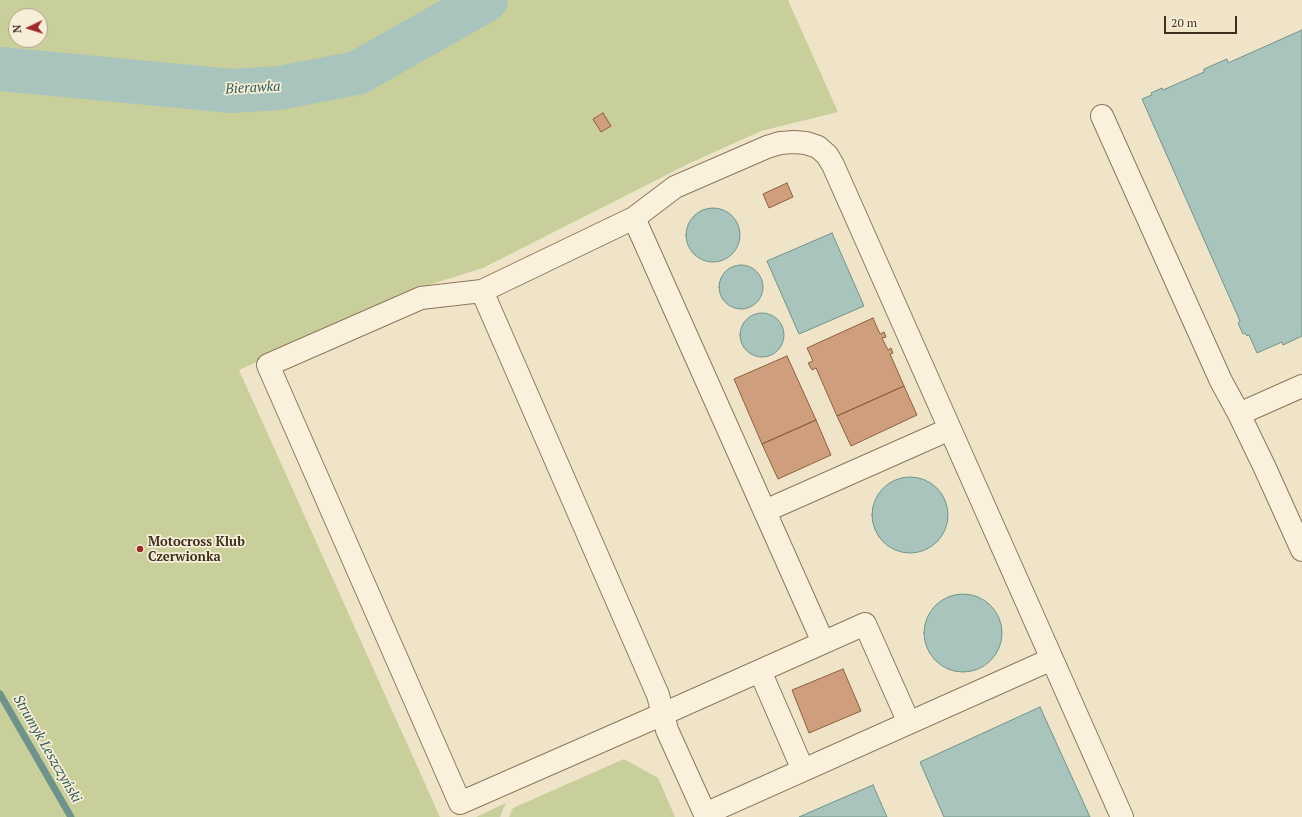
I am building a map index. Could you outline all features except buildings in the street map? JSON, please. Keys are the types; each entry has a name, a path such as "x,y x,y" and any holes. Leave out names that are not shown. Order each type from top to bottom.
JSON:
{"lane":[{"path":"1102,116 1218,374 1265,468 1302,550"},
{"path":"909,723 865,624 460,802 268,365 421,298 482,291 634,218 675,187 767,147 780,143 794,142 818,146 833,165 1122,817"},
{"path":"634,218 823,642"},
{"path":"482,291 658,695 668,730 705,814 1052,659"},
{"path":"1239,414 1302,386"},
{"path":"765,512 950,429"},
{"path":"760,671 803,770"}],"green space":[{"path":"0,0 788,0 838,112 761,131 690,163 483,268 432,284 239,370 440,817 0,817"},
{"path":"624,759 658,778 675,817 509,817 513,808"},
{"path":"506,803 500,817 476,817"}],"water":[{"path":"1302,30 1302,336 1283,345 1282,342 1257,353 1249,335 1247,336 1245,333 1243,334 1238,323 1240,321 1142,99 1152,95 1151,93 1162,88 1163,90 1204,72 1204,69 1227,59 1228,63"},
{"path":"708,208 718,208 728,212 736,220 740,230 740,240 736,250 728,258 718,262 708,262 698,258 690,250 686,240 686,230 690,220 698,212"},
{"path":"832,233 864,306 799,334 767,261"},
{"path":"741,265 753,269 759,275 763,287 759,299 753,305 741,309 729,305 723,299 719,287 723,275 729,269"},
{"path":"762,313 774,317 780,323 784,335 780,347 774,353 762,357 750,353 744,347 740,335 744,323 750,317"},
{"path":"903,477 917,477 931,483 942,494 948,508 948,522 945,530 937,542 931,547 917,553 903,553 889,547 878,536 872,522 872,508 878,494 889,483"},
{"path":"963,594 978,597 985,601 995,611 999,618 1002,633 999,648 995,655 985,665 978,669 963,672 948,669 941,665 931,655 927,648 924,633 927,618 931,611 941,601 948,597"},
{"path":"1040,707 1090,817 944,817 920,762"},
{"path":"873,785 887,817 799,817 831,803"}],"waterway":[{"name":"Bierawka","path":"0,69 232,91 279,88 357,73 486,0"},
{"name":"Strumyk Leszczyński","path":"0,694 71,817"}],"place":[{"name":"Motocross Klub Czerwionka","path":"140,549"}]}
